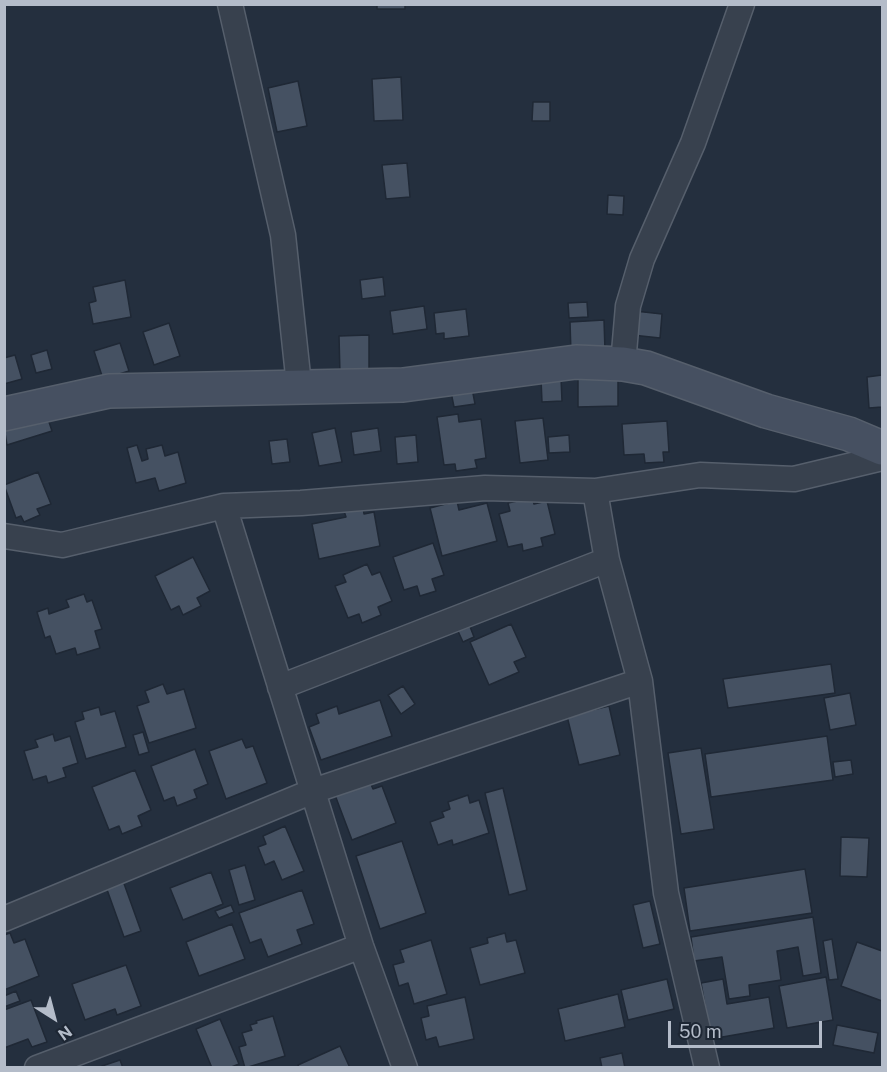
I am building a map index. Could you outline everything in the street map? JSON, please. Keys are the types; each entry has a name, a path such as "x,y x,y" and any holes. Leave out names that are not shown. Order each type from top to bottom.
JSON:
{"street":[{"path":"230,4 283,235 299,386"},
{"path":"623,364 628,306 642,259 693,143 742,4"},
{"path":"4,414 110,391 403,385 576,362 623,364 646,368 766,411 849,434 882,448"},
{"path":"4,536 62,545 224,506 301,504 484,489 595,491 700,475 794,479 882,458"},
{"path":"595,491 607,560 640,681 666,893 707,1068"},
{"path":"224,506 361,946 405,1068"},
{"path":"280,687 607,560"},
{"path":"4,919 313,791 640,681"},
{"path":"37,1068 361,946"}],"building":[{"path":"377,4 405,4 405,9 377,9"},
{"path":"401,77 403,120 374,121 372,79"},
{"path":"298,81 307,126 277,132 268,88"},
{"path":"533,102 550,102 550,121 532,121"},
{"path":"407,163 410,197 386,199 382,165"},
{"path":"608,195 624,196 623,215 607,214"},
{"path":"383,277 385,296 362,299 360,280"},
{"path":"125,280 131,317 93,324 89,303 96,301 93,287"},
{"path":"587,302 588,317 569,318 568,303"},
{"path":"424,306 427,329 393,334 390,311"},
{"path":"466,309 469,336 444,339 444,333 436,334 434,313"},
{"path":"635,311 662,314 660,338 632,335"},
{"path":"604,320 605,351 571,353 570,322"},
{"path":"169,323 180,356 154,365 143,332"},
{"path":"369,335 369,373 340,374 339,336"},
{"path":"120,343 129,371 103,379 94,351"},
{"path":"47,350 52,369 36,373 31,355"},
{"path":"15,355 22,379 4,384 4,358"},
{"path":"882,375 882,407 869,408 867,377"},
{"path":"578,377 618,377 618,406 578,407"},
{"path":"561,378 562,401 542,402 541,379"},
{"path":"472,388 475,404 454,407 451,392"},
{"path":"46,413 52,431 7,445 4,427"},
{"path":"458,414 459,422 481,419 486,458 475,460 477,468 456,471 455,464 444,465 437,417"},
{"path":"543,418 548,460 520,463 515,421"},
{"path":"667,421 669,452 663,452 664,462 645,463 644,454 624,455 622,424"},
{"path":"335,428 342,462 319,466 312,433"},
{"path":"378,428 381,451 354,455 351,432"},
{"path":"416,435 418,462 397,464 395,437"},
{"path":"569,435 570,452 549,453 548,437"},
{"path":"287,439 290,462 272,464 269,441"},
{"path":"137,445 142,461 148,459 146,449 162,445 165,456 178,452 186,483 159,491 155,478 136,483 127,448"},
{"path":"38,472 51,504 37,509 40,515 24,522 21,516 16,518 4,485"},
{"path":"532,498 534,504 547,501 555,534 541,538 543,546 523,551 522,544 508,547 499,514 510,511 508,503"},
{"path":"457,501 459,510 487,503 497,541 442,556 430,508"},
{"path":"363,507 364,514 374,512 380,546 319,559 312,524 346,517 344,511"},
{"path":"433,543 444,575 432,579 436,591 420,596 417,586 404,590 393,557"},
{"path":"193,557 210,591 197,598 201,606 183,615 179,606 171,610 155,576"},
{"path":"367,564 372,575 380,572 392,601 378,607 381,615 362,623 359,614 348,618 335,586 346,582 343,575"},
{"path":"84,594 87,602 92,600 102,629 95,631 100,648 77,655 75,648 56,654 50,636 45,638 37,612 48,608 49,614 69,607 66,600"},
{"path":"469,624 474,637 463,642 457,629"},
{"path":"511,624 526,657 514,662 519,672 489,685 470,642"},
{"path":"831,664 835,693 728,708 723,679"},
{"path":"163,684 167,694 184,689 196,728 149,743 137,706 149,702 145,691"},
{"path":"403,686 415,704 401,714 388,695"},
{"path":"850,693 856,725 830,730 824,698"},
{"path":"380,700 392,736 321,760 309,727 319,723 316,714 337,706 339,714"},
{"path":"609,706 620,755 579,765 567,716"},
{"path":"99,707 101,715 115,711 126,747 86,759 75,722 84,719 82,712"},
{"path":"143,732 149,752 139,755 133,735"},
{"path":"53,734 55,741 70,736 78,763 63,768 66,777 48,783 46,776 33,780 24,751 38,747 35,740"},
{"path":"827,736 833,780 711,797 705,754"},
{"path":"242,739 246,748 253,746 267,783 226,799 209,751"},
{"path":"701,748 714,829 681,834 668,753"},
{"path":"195,749 208,784 194,790 197,798 177,806 174,797 164,801 151,766"},
{"path":"851,760 853,774 835,777 833,762"},
{"path":"135,770 151,810 138,816 142,826 122,834 119,826 109,830 92,787"},
{"path":"370,782 373,789 382,786 396,823 352,840 335,795"},
{"path":"503,788 527,890 509,895 485,793"},
{"path":"468,795 470,803 479,800 489,833 453,845 452,840 438,845 430,822 444,817 442,812 450,809 448,802"},
{"path":"285,826 304,871 282,880 274,861 265,865 258,847 266,844 263,836"},
{"path":"841,837 869,838 867,877 840,876"},
{"path":"402,841 426,913 380,929 356,856"},
{"path":"245,865 255,900 239,905 229,870"},
{"path":"805,869 812,913 690,931 684,888"},
{"path":"211,872 223,904 183,920 170,888"},
{"path":"122,878 141,931 124,937 105,884"},
{"path":"302,890 314,924 297,930 302,944 268,957 261,939 250,943 239,913"},
{"path":"650,901 660,944 643,948 633,905"},
{"path":"231,905 234,912 219,918 215,911"},
{"path":"813,917 821,973 803,976 798,947 777,951 781,980 749,985 750,996 729,999 722,957 694,961 691,937"},
{"path":"232,924 245,959 199,976 186,942"},
{"path":"10,933 14,943 25,939 39,976 4,990 4,935"},
{"path":"505,933 507,942 516,940 525,973 480,985 470,948 488,943 487,938"},
{"path":"832,939 838,979 829,980 823,941"},
{"path":"431,940 447,994 414,1004 408,983 399,986 393,965 404,962 400,950"},
{"path":"857,942 882,951 882,1001 841,986"},
{"path":"126,965 141,1006 117,1015 115,1009 85,1020 72,984"},
{"path":"826,977 833,1020 787,1028 779,986"},
{"path":"667,979 674,1009 628,1020 621,990"},
{"path":"723,979 727,1004 769,997 774,1028 711,1039 701,983"},
{"path":"16,991 20,1001 4,1007 4,996"},
{"path":"618,994 625,1027 565,1041 558,1009"},
{"path":"465,997 474,1039 439,1047 436,1037 426,1040 421,1018 429,1016 427,1006"},
{"path":"31,1000 47,1042 32,1047 28,1039 4,1048 4,1010"},
{"path":"273,1016 285,1056 245,1068 239,1047 246,1045 242,1033 252,1030 250,1025 257,1023 256,1021"},
{"path":"220,1019 239,1064 229,1068 212,1068 196,1029"},
{"path":"837,1025 878,1033 874,1053 833,1045"},
{"path":"340,1046 350,1068 299,1068 298,1065"},
{"path":"622,1053 625,1068 602,1068 600,1058"},
{"path":"120,1060 123,1068 102,1068 102,1066"}]}
